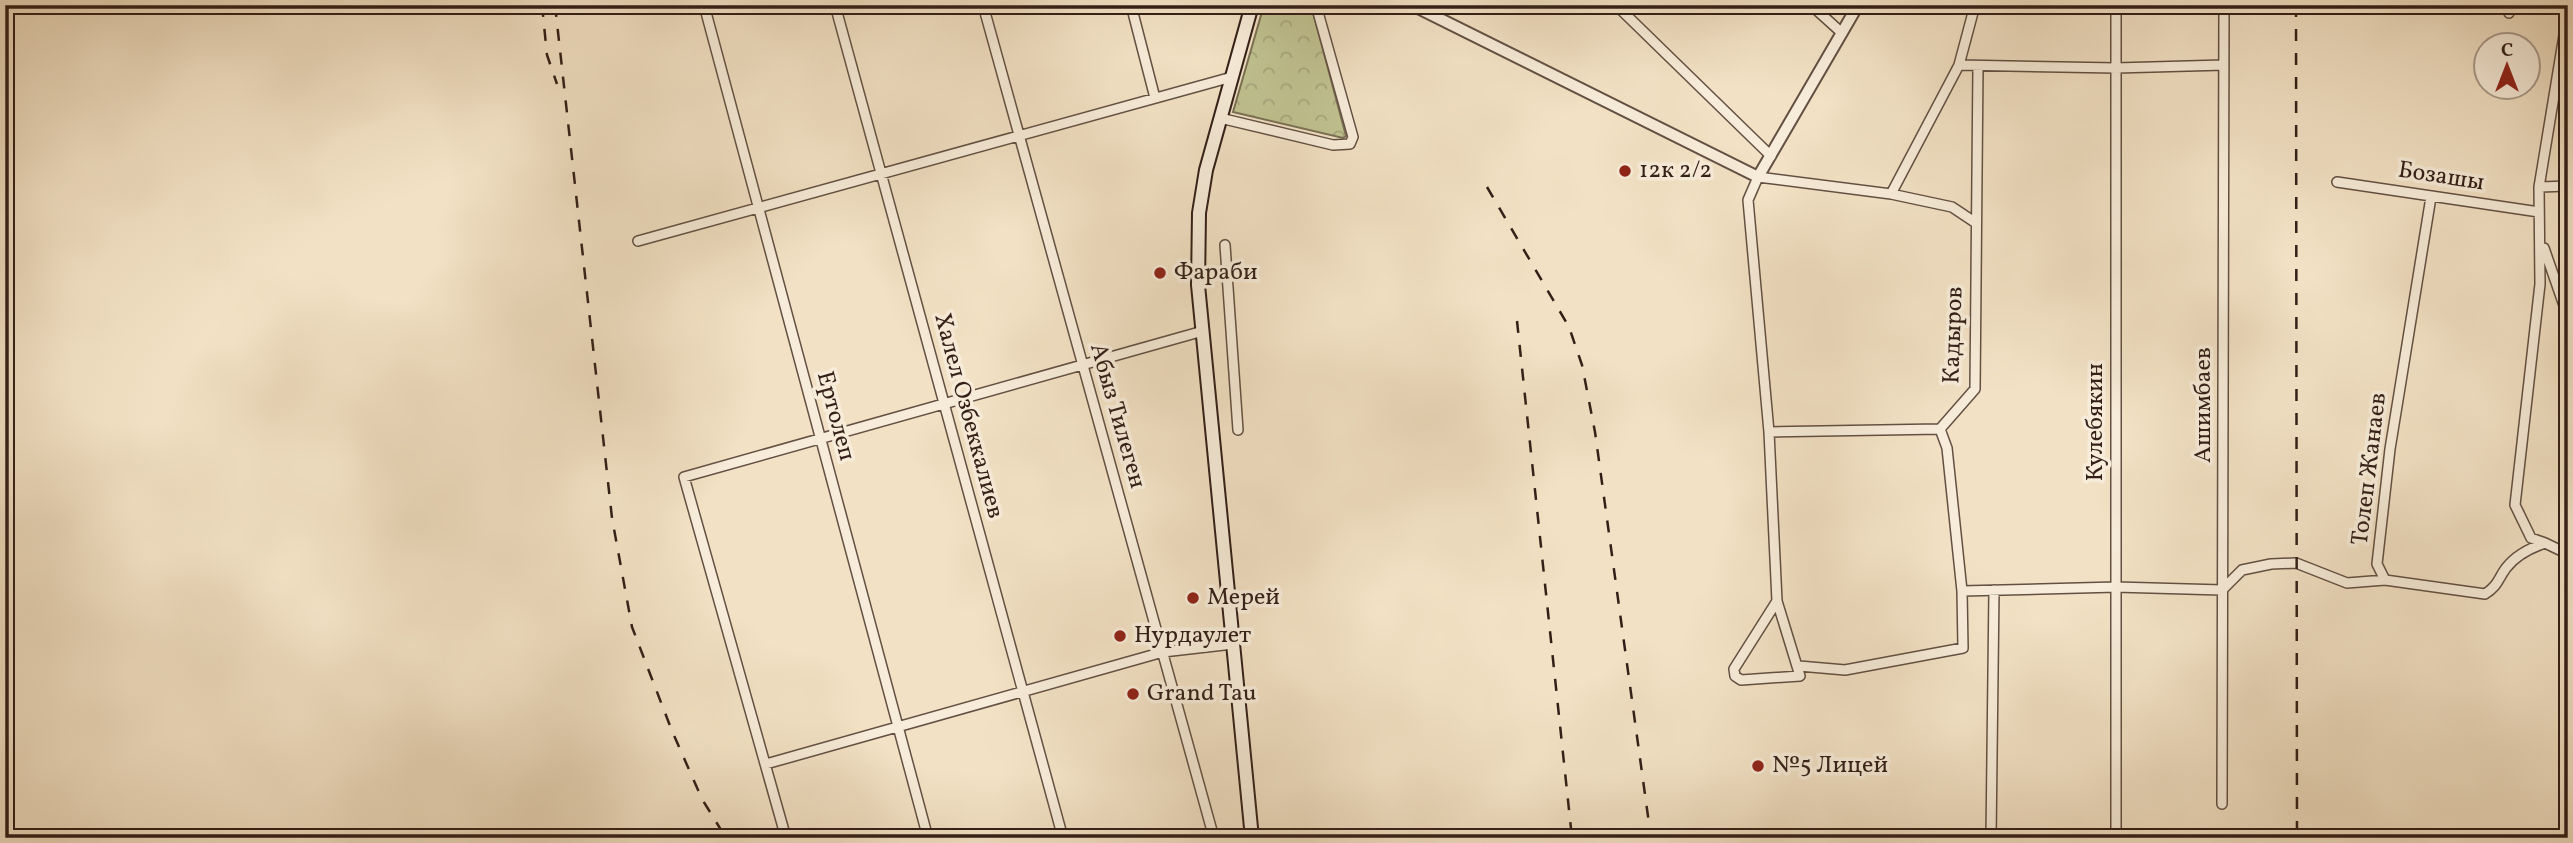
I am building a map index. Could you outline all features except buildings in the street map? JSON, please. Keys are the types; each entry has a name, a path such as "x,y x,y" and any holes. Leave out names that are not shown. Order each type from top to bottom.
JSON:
{"main road":[{"path":"1252,5 1220,118 1199,213 1198,285 1252,838"}],"street":[{"name":"Ертолеп","path":"704,5 929,838"},
{"name":"Халел Озбеккалиев","path":"835,5 1063,838"},
{"name":"Абыз Тилеген","path":"983,5 1214,838"},
{"path":"1131,5 1156,98"},
{"path":"1220,118 1333,145 1350,144 1353,137 1316,5"},
{"path":"1412,5 1758,177 1891,194 1952,207 1976,223"},
{"path":"1616,5 1771,156"},
{"path":"1811,5 1842,33"},
{"path":"1777,601 1734,669 1735,676 1741,680 1800,676 1777,601 1769,432 1748,201 1758,177 1858,5"},
{"path":"1891,194 1959,65 1975,5"},
{"name":"Кулебякин","path":"2116,5 2116,838"},
{"name":"Ашимбаев","path":"2222,804 2224,5"},
{"path":"2568,11 2539,187 2540,284 2515,505 2531,538 2568,554"},
{"path":"1959,65 2116,68 2224,65"},
{"name":"Кадыров","path":"1940,429 1975,389 1978,66"},
{"path":"638,241 1232,77"},
{"name":"Бозашы","path":"2337,182 2405,190 2539,217"},
{"path":"2539,187 2568,186"},
{"name":"Толеп Жанаев","path":"2431,197 2388,461 2377,564 2385,580 2485,594 2497,587 2506,568 2527,549 2545,543"},
{"path":"2539,217 2547,264 2568,317"},
{"path":"1225,245 1238,430"},
{"path":"786,838 684,477 1203,331"},
{"path":"1769,432 1940,429 1947,448 1962,591 1963,648 1845,670 1799,666"},
{"path":"1962,591 2116,587 2222,590 2242,570 2271,564 2296,563 2347,583 2385,580"},
{"path":"1991,838 1994,590"},
{"path":"766,764 1163,652 1233,644"}],"green space":[{"path":"1264,5 1311,5 1346,136 1343,138 1233,112"}],"railway":[{"path":"542,5 547,55 557,84"},
{"path":"555,5 612,518 632,627 672,731 702,799 726,838"},
{"path":"2296,5 2297,838"},
{"path":"1487,187 1569,327 1582,365 1595,432 1651,838"},
{"path":"1517,321 1572,838"}],"place":[{"name":"12к 2/2","path":"1625,171"},
{"name":"Фараби","path":"1160,273"},
{"name":"Мерей","path":"1193,598"},
{"name":"Нурдаулет","path":"1120,636"},
{"name":"Grand Tau","path":"1133,694"},
{"name":"№5 Лицей","path":"1758,766"}]}
